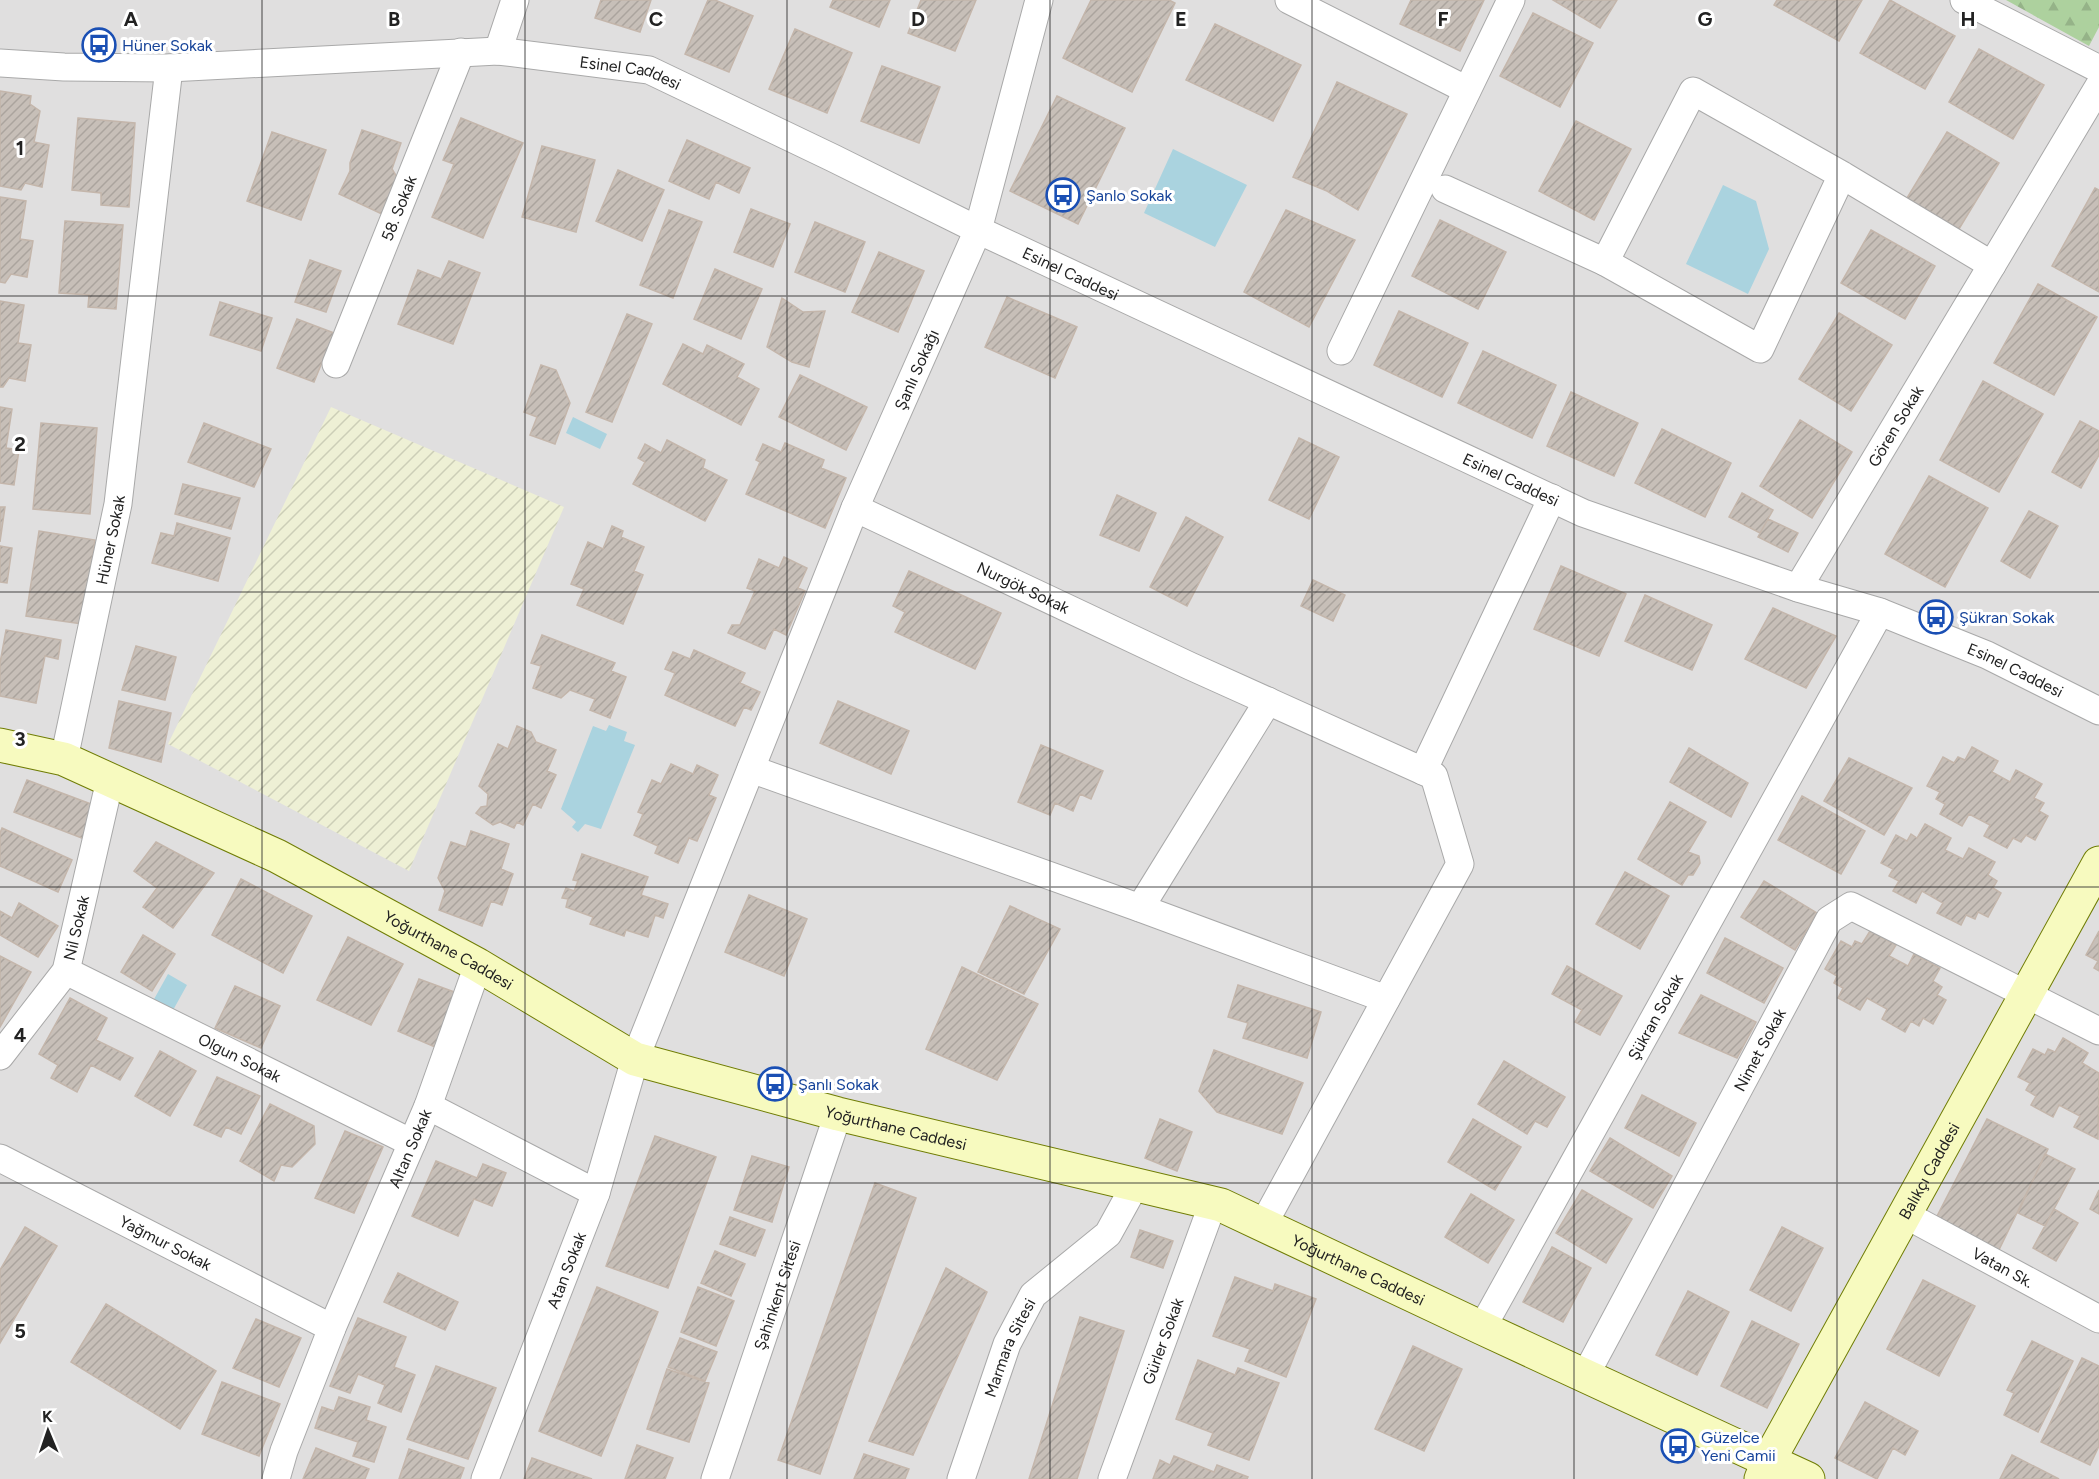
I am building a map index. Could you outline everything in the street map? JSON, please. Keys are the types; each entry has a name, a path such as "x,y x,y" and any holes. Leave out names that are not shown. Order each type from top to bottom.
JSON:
{"main road":[{"name":"Yoğurthane Caddesi","path":"0,745 64,759 277,856 478,965 635,1059 838,1114 1217,1204 1585,1376 1765,1469 1808,1479"},
{"name":"Balıkçı Caddesi","path":"1765,1469 2027,993 2097,871"}],"street":[{"path":"498,51 515,0"},
{"name":"Şanlı Sokağı","path":"751,769 855,508 978,230 1039,0"},
{"path":"1289,0 1467,90"},
{"path":"1341,351 1511,0"},
{"path":"1964,0 2099,69"},
{"name":"Esinel Caddesi","path":"0,63 64,67 169,68 498,51 649,70 978,230 1583,513 1798,588 1880,612 1987,655 2099,711"},
{"name":"58. Sokak","path":"336,364 461,52"},
{"name":"Hüner Sokak","path":"64,759 118,504 169,68"},
{"name":"Gören Sokak","path":"1798,588 2099,87"},
{"path":"1605,262 1694,92 1842,175 1992,265"},
{"path":"1445,189 1605,262 1760,349 1842,175"},
{"path":"1263,1225 1460,864 1434,776 1423,771 1552,498"},
{"name":"Nurgök Sokak","path":"855,508 1190,666 1423,771"},
{"name":"Şükran Sokak","path":"1482,1329 1880,612"},
{"path":"1140,908 1268,701"},
{"path":"751,769 1386,999"},
{"name":"Atan Sokak","path":"485,1479 596,1193 635,1059 751,769"},
{"name":"Nil Sokak","path":"0,1056 66,971 110,780"},
{"name":"Nimet Sokak","path":"1585,1376 1829,920 1851,906 2027,993"},
{"name":"Altan Sokak","path":"276,1479 284,1451 332,1328 428,1106 478,965"},
{"name":"Olgun Sokak","path":"66,971 412,1143"},
{"path":"2027,993 2099,1031"},
{"path":"428,1106 596,1193"},
{"name":"Şahinkent Sitesi","path":"715,1479 838,1114"},
{"name":"Yağmur Sokak","path":"0,1158 332,1328"},
{"name":"Marmara Sitesi","path":"961,1479 1007,1344 1033,1295 1108,1234 1135,1185"},
{"name":"Gürler Sokak","path":"1112,1479 1217,1204"},
{"name":"Vatan Sk.","path":"1906,1215 2099,1319"}],"shaded area":[{"path":"0,0 2099,0 2099,1479 0,1479"}],"green space":[{"path":"2006,0 2099,0 2099,27 2089,46"},
{"path":"331,407 564,507 409,871 168,744"}],"water":[{"path":"1173,149 1247,185 1215,247 1144,213"},
{"path":"1723,185 1756,201 1769,249 1748,294 1686,264"},
{"path":"573,417 607,434 600,449 566,433"},
{"path":"609,725 627,732 624,741 635,745 601,829 585,824 578,832 572,827 576,822 561,809 593,726 606,731"},
{"path":"168,974 187,985 172,1012 153,1001"}],"building":[{"path":"601,0 651,0 640,32 595,18"},
{"path":"708,0 715,0 753,16 729,72 685,54"},
{"path":"833,0 890,0 879,27 830,7"},
{"path":"921,0 976,0 955,51 908,33"},
{"path":"1091,0 1169,0 1175,3 1132,92 1063,58"},
{"path":"1411,0 1484,0 1460,51 1400,24"},
{"path":"1553,0 1617,0 1600,28"},
{"path":"1777,0 1862,0 1839,41 1774,5"},
{"path":"1890,0 1955,36 1925,89 1860,53"},
{"path":"1533,13 1593,43 1560,107 1500,76"},
{"path":"1215,24 1301,65 1273,121 1186,80"},
{"path":"795,29 852,53 827,113 769,89"},
{"path":"1979,49 2044,85 2013,139 1949,102"},
{"path":"882,66 940,87 919,143 861,121"},
{"path":"1337,82 1407,114 1358,210 1327,191 1293,177"},
{"path":"0,91 31,96 30,104 40,111 34,142 49,145 42,187 25,183 21,190 0,186"},
{"path":"1057,96 1125,128 1078,224 1010,191"},
{"path":"78,118 135,123 129,207 101,205 101,193 72,190"},
{"path":"461,118 523,143 483,238 432,217 454,164 443,160"},
{"path":"1576,121 1631,149 1594,220 1539,191"},
{"path":"362,130 401,143 392,169 400,182 384,215 339,194 350,171 350,163"},
{"path":"272,132 326,150 301,220 247,201"},
{"path":"1947,132 1999,163 1959,229 1907,198"},
{"path":"687,140 750,168 739,193 716,182 709,199 669,181"},
{"path":"542,146 595,160 576,232 522,217"},
{"path":"618,170 664,190 642,241 596,221"},
{"path":"2095,188 2099,190 2099,292 2052,266"},
{"path":"0,197 26,201 20,239 33,241 27,277 11,274 5,283 0,282"},
{"path":"751,209 790,224 773,267 734,252"},
{"path":"669,210 702,222 673,298 640,285"},
{"path":"1286,210 1355,240 1309,327 1244,292"},
{"path":"1440,220 1506,252 1478,309 1412,276"},
{"path":"65,221 123,225 116,309 88,307 89,295 59,293"},
{"path":"815,222 865,242 845,292 795,272"},
{"path":"1871,230 1935,266 1905,319 1841,283"},
{"path":"879,252 924,271 898,332 852,312"},
{"path":"310,260 341,271 326,312 295,302"},
{"path":"449,261 480,273 453,344 398,324 418,270 441,279"},
{"path":"715,269 762,289 741,339 694,319"},
{"path":"2038,284 2097,317 2054,395 1994,363"},
{"path":"1007,297 1077,327 1055,378 985,347"},
{"path":"782,298 803,312 825,311 809,367 792,362 767,347"},
{"path":"0,301 24,305 18,343 31,345 25,381 9,378 3,387 0,387"},
{"path":"220,302 272,318 261,351 210,335"},
{"path":"1399,311 1468,343 1442,397 1374,365"},
{"path":"1839,313 1892,345 1851,411 1799,379"},
{"path":"627,314 652,324 612,422 586,412"},
{"path":"297,319 334,333 314,382 277,368"},
{"path":"683,344 703,354 707,345 744,364 737,377 759,389 741,425 663,384"},
{"path":"1483,351 1556,385 1532,438 1458,403"},
{"path":"541,365 556,370 570,403 555,444 530,435 537,417 524,412"},
{"path":"800,375 867,407 846,450 779,417"},
{"path":"1983,381 2043,414 1999,492 1940,460"},
{"path":"1571,392 1638,423 1614,476 1547,446"},
{"path":"0,407 12,409 6,448 19,450 14,485 0,483"},
{"path":"1800,420 1852,452 1812,518 1760,486"},
{"path":"2080,421 2099,431 2099,455 2081,488 2052,472"},
{"path":"41,423 97,428 90,514 33,509"},
{"path":"204,423 271,449 254,487 188,462"},
{"path":"1662,429 1731,463 1705,517 1635,483"},
{"path":"1299,438 1339,457 1309,519 1269,500"},
{"path":"667,440 705,460 703,468 727,480 705,521 633,484 645,462 638,458 645,444 661,453"},
{"path":"785,443 824,460 821,468 846,478 825,528 746,494 760,462 756,460 763,444 781,452"},
{"path":"1929,476 1988,508 1945,587 1885,554"},
{"path":"183,484 240,498 231,529 175,514"},
{"path":"1742,493 1773,510 1760,533 1729,517"},
{"path":"1117,495 1156,513 1139,551 1100,535"},
{"path":"0,507 5,507 0,542"},
{"path":"2029,511 2058,526 2030,578 2001,561"},
{"path":"1186,517 1223,537 1187,606 1150,587"},
{"path":"1768,519 1798,533 1788,552 1758,537"},
{"path":"177,523 230,538 218,581 152,563 161,533 174,536"},
{"path":"612,526 623,531 621,537 644,547 634,571 643,575 623,624 577,605 584,589 571,584 588,542 603,549"},
{"path":"39,531 95,540 82,624 26,616"},
{"path":"0,546 12,548 7,583 0,582"},
{"path":"784,557 807,568 798,588 805,591 786,635 774,629 765,649 728,633 732,625 740,625 755,591 747,588 759,559 779,568"},
{"path":"1561,566 1626,594 1599,656 1534,629"},
{"path":"909,571 1001,613 975,669 895,632 905,612 893,606"},
{"path":"1313,580 1345,595 1333,621 1301,606"},
{"path":"1645,595 1712,625 1692,670 1625,641"},
{"path":"1773,608 1836,636 1806,688 1745,659"},
{"path":"6,630 61,640 58,659 45,656 36,703 0,696 0,663"},
{"path":"542,635 615,663 611,671 626,677 610,718 590,710 595,699 570,690 561,698 533,688 541,666 531,663"},
{"path":"136,646 176,657 165,700 122,690"},
{"path":"694,650 745,673 740,683 760,692 751,710 744,707 735,726 665,695 675,673 665,669 673,652 690,659"},
{"path":"119,701 171,713 161,762 109,748"},
{"path":"838,701 909,731 891,774 820,743"},
{"path":"517,726 531,732 536,742 556,750 547,771 556,775 541,808 533,804 523,825 517,822 514,828 500,822 493,825 476,813 481,807 487,806 488,794 479,786 498,744 508,749"},
{"path":"1041,745 1103,771 1091,799 1080,794 1073,811 1055,803 1050,815 1018,802"},
{"path":"1972,747 1998,761 1992,772 2010,782 2016,770 2042,784 2034,798 2044,803 2039,811 2048,816 2035,840 2026,835 2021,842 2013,838 2007,848 1984,836 1990,825 1969,814 1962,826 1940,814 1945,804 1936,799 1940,792 1927,786 1943,757 1954,763 1958,757 1965,760"},
{"path":"1689,748 1748,783 1731,817 1670,782"},
{"path":"1849,758 1912,788 1884,835 1824,801"},
{"path":"671,764 693,774 697,765 718,775 709,795 716,798 697,841 689,838 678,863 655,853 658,846 634,835 643,814 638,812 652,780 661,784"},
{"path":"27,780 99,807 87,840 14,812"},
{"path":"1802,796 1865,831 1841,874 1778,840"},
{"path":"1670,802 1706,822 1688,852 1699,856 1700,863 1693,875 1688,875 1682,885 1638,859"},
{"path":"1925,824 1951,838 1945,850 1963,859 1969,848 1995,862 1988,875 1997,881 1993,888 2001,893 1988,917 1978,912 1975,919 1966,915 1961,925 1937,913 1943,903 1922,891 1916,903 1893,891 1899,881 1889,876 1893,869 1881,863 1896,835 1907,841 1911,834 1917,838"},
{"path":"2,828 72,860 58,892 0,866"},
{"path":"471,831 509,844 501,869 513,874 502,905 491,901 482,926 439,910 445,891 438,878 451,842 466,847"},
{"path":"156,842 214,873 173,928 143,907 157,888 134,871"},
{"path":"582,854 648,877 641,895 668,904 663,918 655,915 648,937 626,930 624,936 590,924 593,917 566,907 568,899 562,898 566,888 574,891 578,881 573,880"},
{"path":"1625,872 1669,896 1640,949 1596,924"},
{"path":"241,879 312,916 283,973 212,935"},
{"path":"1764,881 1817,913 1795,950 1741,917"},
{"path":"749,895 807,919 784,976 725,952"},
{"path":"19,903 58,926 38,957 0,935 0,911 12,918"},
{"path":"1010,906 1060,929 1024,994 978,972"},
{"path":"1870,931 1896,945 1889,956 1908,966 1914,954 1940,968 1933,981 1942,987 1937,995 1946,1000 1933,1024 1923,1018 1919,1026 1911,1021 1905,1032 1882,1019 1887,1009 1867,998 1860,1010 1838,998 1843,988 1834,983 1837,976 1825,969 1841,941 1852,947 1855,941 1862,944"},
{"path":"2099,931 2099,971 2094,968 2098,961 2086,955"},
{"path":"143,935 175,954 152,991 121,972"},
{"path":"348,937 403,964 371,1025 317,1000"},
{"path":"1725,938 1783,968 1764,1003 1707,973"},
{"path":"0,956 31,972 0,1027"},
{"path":"1567,966 1622,996 1600,1035 1575,1022 1582,1010 1552,994"},
{"path":"962,967 1038,1004 997,1080 926,1049"},
{"path":"419,979 457,993 435,1047 398,1031"},
{"path":"1238,985 1321,1012 1307,1058 1243,1038 1248,1023 1228,1017"},
{"path":"235,986 280,1006 261,1048 215,1028"},
{"path":"1701,995 1756,1022 1737,1058 1679,1033"},
{"path":"70,998 107,1018 96,1040 133,1058 120,1080 91,1065 77,1092 51,1078 58,1065 39,1054"},
{"path":"2063,1038 2088,1053 2082,1063 2099,1073 2098,1139 2074,1127 2080,1116 2059,1105 2053,1117 2031,1105 2036,1096 2026,1090 2030,1083 2018,1077 2033,1049 2045,1055 2048,1049 2055,1052"},
{"path":"1214,1050 1303,1083 1282,1134 1217,1112 1199,1091"},
{"path":"160,1051 196,1071 170,1116 135,1096"},
{"path":"1504,1061 1565,1097 1547,1127 1535,1121 1527,1134 1478,1104"},
{"path":"217,1077 260,1096 241,1134 226,1127 221,1137 194,1125"},
{"path":"1642,1095 1696,1123 1679,1156 1625,1128"},
{"path":"270,1104 314,1126 315,1144 292,1167 281,1165 274,1181 240,1161"},
{"path":"1160,1119 1192,1132 1177,1171 1145,1158"},
{"path":"1473,1119 1521,1147 1495,1190 1448,1162"},
{"path":"1987,1119 2048,1149 1996,1256 1933,1224"},
{"path":"345,1131 383,1147 354,1213 315,1198"},
{"path":"655,1136 716,1157 668,1288 606,1266"},
{"path":"1610,1138 1672,1176 1653,1208 1590,1171"},
{"path":"2045,1154 2075,1169 2045,1226 2018,1213"},
{"path":"752,1156 789,1167 772,1222 734,1210"},
{"path":"436,1161 477,1178 483,1164 506,1173 492,1206 474,1199 458,1236 412,1216"},
{"path":"875,1183 916,1198 820,1474 778,1460"},
{"path":"1582,1190 1632,1219 1606,1263 1556,1233"},
{"path":"2099,1190 2099,1214 2090,1209"},
{"path":"1471,1194 1514,1220 1488,1263 1445,1237"},
{"path":"2054,1209 2078,1223 2056,1261 2033,1248"},
{"path":"730,1217 765,1230 755,1256 720,1244"},
{"path":"25,1227 57,1246 0,1343 0,1270"},
{"path":"1782,1227 1823,1248 1791,1311 1750,1290"},
{"path":"1140,1230 1173,1241 1163,1268 1131,1257"},
{"path":"1552,1247 1591,1268 1563,1322 1523,1302"},
{"path":"715,1251 745,1264 731,1296 701,1283"},
{"path":"946,1268 987,1292 913,1455 869,1441"},
{"path":"398,1273 458,1302 445,1330 384,1302"},
{"path":"1235,1277 1273,1291 1275,1284 1316,1299 1286,1377 1245,1361 1250,1349 1213,1336"},
{"path":"1923,1280 1975,1306 1939,1376 1887,1349"},
{"path":"597,1287 658,1312 601,1456 539,1431"},
{"path":"698,1287 734,1301 716,1346 681,1332"},
{"path":"1688,1291 1729,1312 1697,1375 1656,1355"},
{"path":"106,1304 216,1371 180,1429 71,1362"},
{"path":"1080,1317 1124,1331 1077,1479 1029,1479"},
{"path":"358,1318 406,1337 394,1367 415,1375 401,1412 378,1403 385,1385 358,1374 350,1393 330,1386"},
{"path":"256,1319 301,1338 279,1387 233,1368"},
{"path":"1752,1321 1799,1344 1767,1408 1721,1386"},
{"path":"680,1338 717,1352 705,1381 668,1367"},
{"path":"2032,1341 2073,1361 2038,1432 2004,1415 2014,1393 2007,1390"},
{"path":"1413,1346 1462,1369 1424,1451 1375,1429"},
{"path":"2082,1358 2099,1366 2099,1446 2090,1465 2041,1442"},
{"path":"1198,1360 1235,1375 1238,1368 1279,1383 1249,1460 1208,1445 1213,1433 1176,1419"},
{"path":"436,1366 496,1388 468,1459 407,1439"},
{"path":"667,1369 709,1383 689,1442 647,1429"},
{"path":"222,1382 280,1404 259,1456 202,1434"},
{"path":"339,1397 370,1407 366,1420 386,1427 374,1462 353,1456 358,1442 315,1428 322,1407 334,1411"},
{"path":"1865,1402 1918,1431 1905,1455 1893,1448 1877,1479 1835,1458"},
{"path":"637,1445 673,1458 665,1479 625,1479"},
{"path":"316,1448 369,1469 365,1479 303,1479"},
{"path":"409,1449 464,1468 460,1479 399,1479"},
{"path":"864,1454 909,1469 905,1479 854,1479"},
{"path":"2012,1455 2059,1479 2000,1479"},
{"path":"1174,1456 1214,1472 1217,1465 1248,1477 1247,1479 1153,1479 1160,1460 1170,1465"},
{"path":"532,1458 592,1479 524,1479"}],"place":[{"name":"Hüner Sokak","path":"99,45"},
{"name":"Şanlo Sokak","path":"1063,195"},
{"name":"Şükran Sokak","path":"1936,617"},
{"name":"Şanlı Sokak","path":"775,1084"},
{"name":"Güzelce Yeni Camii","path":"1678,1446"}]}
